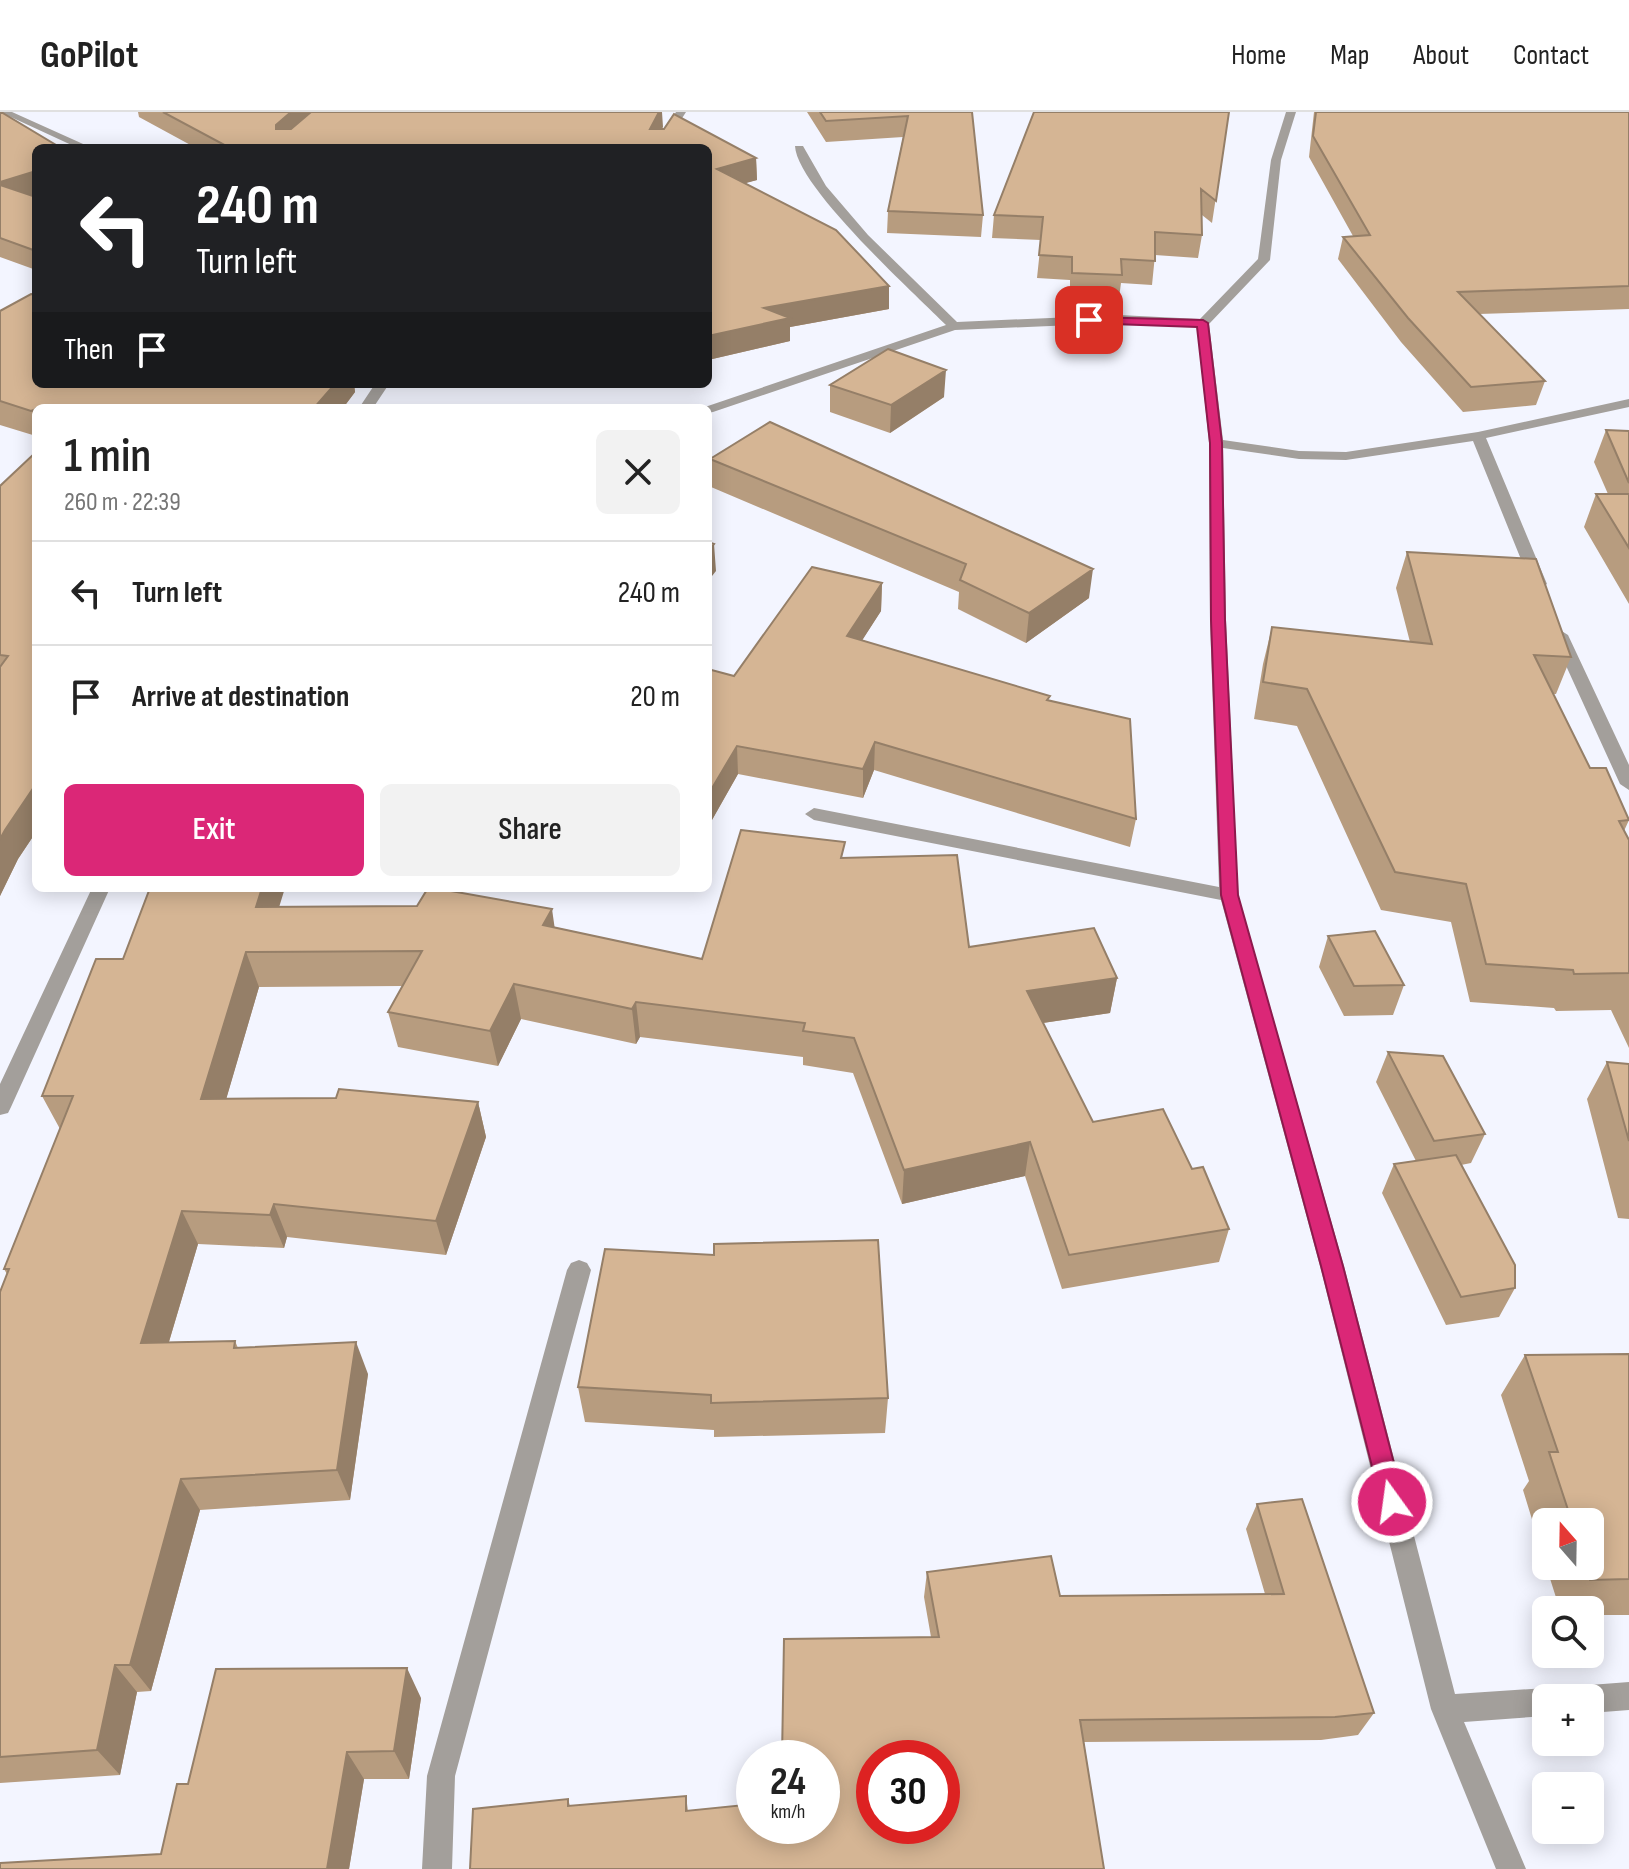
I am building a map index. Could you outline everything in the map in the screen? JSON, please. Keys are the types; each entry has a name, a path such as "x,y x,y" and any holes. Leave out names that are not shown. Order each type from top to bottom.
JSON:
{"street":[{"path":"3,112 78,144"},
{"path":"661,144 681,112"},
{"path":"712,408 954,326 1119,319 1203,323 1264,260 1276,160 1291,112"},
{"path":"799,148 821,187 864,237 954,326"},
{"path":"1203,323 1216,443 1218,620 1229,895 1332,1266 1445,1709 1511,1869"},
{"path":"1216,443 1299,455 1346,456 1478,436 1629,403"},
{"path":"1478,436 1549,608 1629,784"},
{"path":"814,814 1229,895"},
{"path":"0,1107 99,892"},
{"path":"437,1869 441,1776 579,1270"},
{"path":"1604,1698 1629,1696"},
{"path":"1445,1709 1532,1703"}],"building":[{"path":"0,112 54,144 32,144 32,172 0,182"},
{"path":"163,112 291,112 276,125 276,129 291,129 311,112 659,112 650,129 664,129 674,114 756,158 717,169 836,230 889,286 764,308 790,318 712,335 712,144 223,144"},
{"path":"820,112 972,112 983,215 888,211 908,116 826,121"},
{"path":"1034,112 1229,112 1216,201 1201,189 1202,235 1155,232 1155,261 1121,259 1122,275 1072,273 1072,257 1039,255 1043,217 994,215"},
{"path":"1316,112 1629,112 1629,286 1458,292 1545,381 1471,387 1408,318 1343,237 1370,235 1313,136"},
{"path":"0,185 32,196 32,250 0,238"},
{"path":"32,294 32,388 332,388 318,404 32,404 31,411 0,401 0,311"},
{"path":"888,349 946,370 891,405 830,385"},
{"path":"770,422 1093,569 1029,613 960,580 966,564 712,458"},
{"path":"1606,430 1629,431 1629,483"},
{"path":"32,456 32,790 0,839 0,667 8,656 0,655 0,486"},
{"path":"1596,494 1629,494 1629,548"},
{"path":"1407,552 1536,559 1571,657 1534,655 1590,768 1606,768 1629,820 1619,821 1629,840 1629,973 1574,974 1573,970 1486,964 1466,884 1395,872 1307,689 1263,682 1272,627 1432,644"},
{"path":"812,567 882,583 847,636 1050,696 1047,700 1130,719 1136,819 875,742 863,769 737,746 712,788 712,670 734,676"},
{"path":"741,830 845,842 841,858 957,855 969,947 1094,928 1117,978 1027,991 1093,1122 1163,1109 1192,1169 1203,1167 1229,1229 1069,1255 1030,1142 904,1170 854,1038 803,1031 805,1023 636,1002 632,1009 514,984 490,1031 388,1012 422,951 246,952 201,1099 336,1098 339,1089 478,1102 436,1221 274,1204 270,1215 182,1211 141,1343 235,1341 234,1348 356,1342 337,1470 181,1479 130,1665 115,1665 97,1750 0,1757 0,1292 9,1269 4,1269 73,1096 42,1096 96,959 123,959 148,892 261,892 256,907 417,906 426,892 456,892 552,909 543,925 702,959"},
{"path":"1375,931 1404,985 1354,986 1328,936"},
{"path":"1388,1052 1443,1056 1485,1134 1434,1141"},
{"path":"1607,1062 1629,1064 1629,1141"},
{"path":"1456,1155 1515,1265 1515,1288 1461,1297 1394,1164"},
{"path":"878,1240 888,1398 711,1403 711,1395 578,1387 605,1249 714,1255 714,1244"},
{"path":"1629,1354 1629,1579 1604,1580 1604,1508 1567,1508 1549,1452 1558,1452 1525,1355"},
{"path":"1302,1499 1374,1713 1335,1717 1080,1720 1104,1869 470,1869 473,1809 568,1799 568,1806 686,1796 686,1811 736,1806 736,1844 840,1844 840,1740 782,1740 784,1639 939,1637 927,1572 1051,1556 1060,1596 1284,1594 1257,1504"},
{"path":"407,1668 394,1751 347,1752 327,1869 0,1869 0,1863 161,1854 177,1784 188,1784 216,1669"}],"route":[{"path":"1089,320 1203,323 1216,443 1218,620 1229,895 1332,1266 1392,1502"}]}
